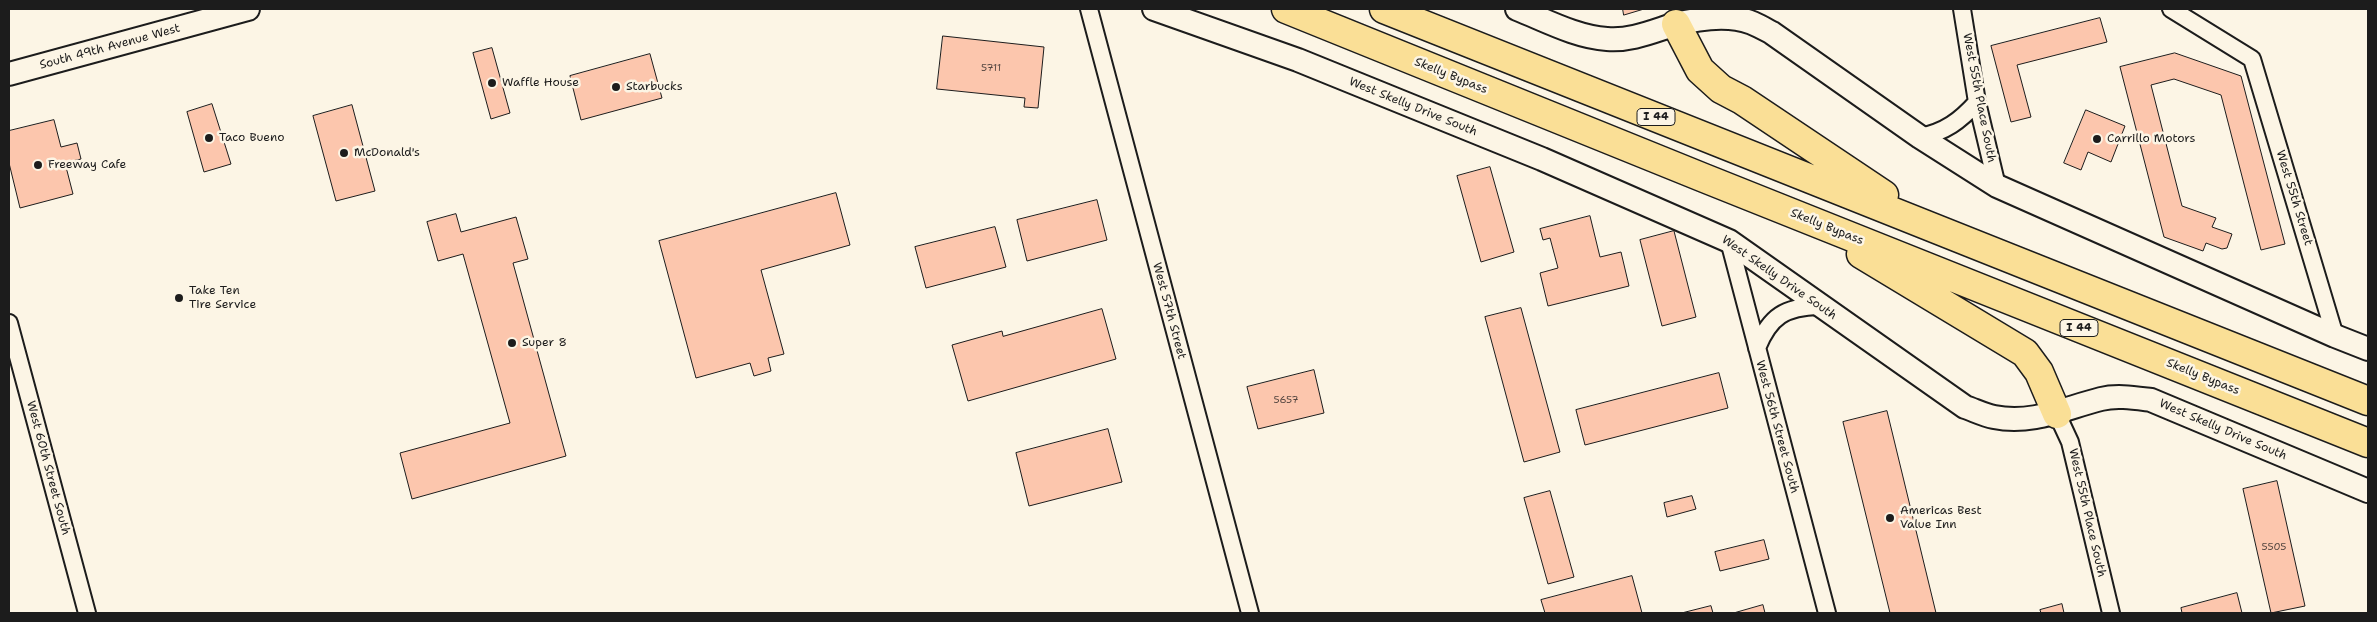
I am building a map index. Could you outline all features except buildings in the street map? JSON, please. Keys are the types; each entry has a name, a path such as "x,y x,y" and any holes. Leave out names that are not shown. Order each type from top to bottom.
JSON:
{"highway":[{"name":"Skelly Bypass","path":"1286,9 2368,443"},
{"name":"I 44","path":"1384,9 2368,401"},
{"path":"1672,16 1700,70 1721,90 1742,100 1928,226"},
{"path":"1791,212 2024,353 2039,372 2057,414"}],"street":[{"name":"South 49th Avenue West","path":"9,74 211,14 248,9"},
{"name":"West 57th Street","path":"1089,9 1250,613"},
{"name":"West Skelly Drive South","path":"1154,9 1307,64 1542,159 1728,241 1818,306 1965,406 1994,418 2026,419 2057,414 2102,399 2128,397 2151,400 2368,491"},
{"path":"1517,9 1584,36 1606,39 1631,38 1672,16 1738,19 1754,24 1780,39 1920,137 1996,186 2368,349"},
{"name":"West 55th Place South","path":"1962,9 1977,102 1996,186"},
{"name":"West 55th Street","path":"2171,9 2252,59 2335,336"},
{"path":"1920,137 1939,133 1967,114 1977,102"},
{"name":"West 56th Street South","path":"1728,241 1827,613"},
{"path":"1756,348 1769,324 1778,316 1795,308 1818,306"},
{"name":"West 60th Street South","path":"9,323 87,613"},
{"name":"West 55th Place South","path":"2057,414 2070,442 2111,613"}],"place":[{"name":"Waffle House","path":"492,83"},
{"name":"Starbucks","path":"616,87"},
{"name":"Taco Bueno","path":"209,138"},
{"name":"Carrillo Motors","path":"2097,139"},
{"name":"McDonald's","path":"344,153"},
{"name":"Freeway Cafe","path":"38,165"},
{"name":"Take Ten Tire Service","path":"179,298"},
{"name":"Super 8","path":"512,343"},
{"name":"Americas Best Value Inn","path":"1890,518"}]}
